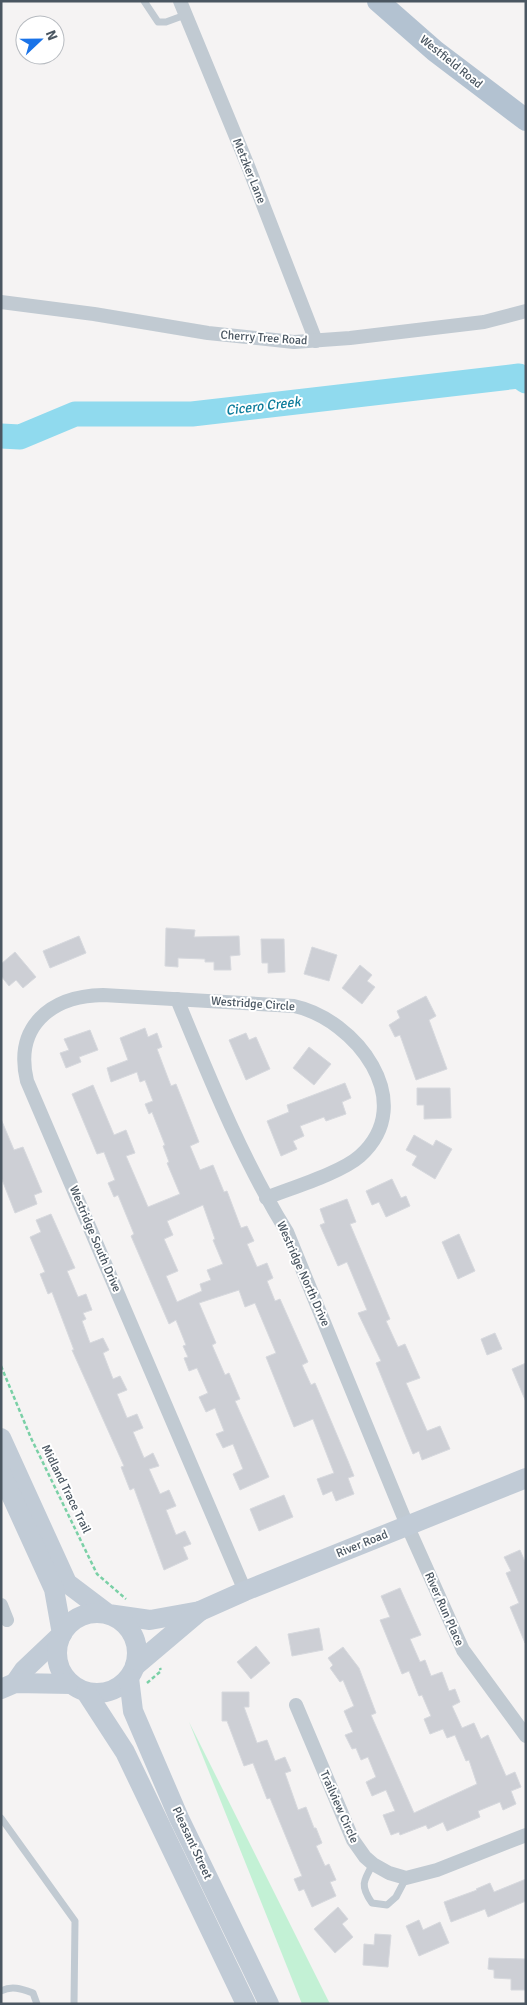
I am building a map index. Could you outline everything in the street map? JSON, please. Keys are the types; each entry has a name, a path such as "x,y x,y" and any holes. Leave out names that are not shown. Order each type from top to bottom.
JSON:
{"main road":[{"name":"Westfield Road","path":"378,1 435,51 526,120"},
{"path":"1,1438 67,1583 108,1614 120,1620 129,1629 135,1641 138,1654 136,1677 120,1687 108,1692 95,1694 79,1688 62,1674 58,1661 57,1647 62,1634 54,1589 1,1473"},
{"name":"River Road","path":"108,1614 136,1612 150,1620 200,1611 245,1591 526,1478"},
{"name":"River Road","path":"136,1677 153,1651 200,1611"},
{"path":"8,1686 62,1634 70,1623 82,1616 95,1613 108,1614"},
{"name":"Pleasant Street","path":"136,1677 133,1711 179,1818 270,2004"},
{"path":"8,1686 79,1688"},
{"name":"Pleasant Street","path":"79,1688 125,1752 246,2004"}],"street":[{"name":"Metzker Lane","path":"180,1 248,166 316,341"},
{"name":"Cherry Tree Road","path":"1,302 94,314 208,333 294,342 484,322 526,311"},
{"name":"Westridge South Drive","path":"177,999 94,995 68,999 46,1012 36,1023 24,1050 24,1066 28,1082 245,1591"},
{"name":"Westridge North Drive","path":"177,999 224,1113 266,1198 287,1232 407,1526"},
{"name":"Westridge Circle","path":"177,999 294,1006 309,1009 345,1033 361,1048 375,1068 383,1090 384,1109 379,1128 372,1143 359,1157 344,1166 266,1198"},
{"name":"River Run Place","path":"407,1526 462,1650 526,1736"},
{"path":"1,1605 7,1620"},
{"name":"Trailview Circle","path":"296,1705 353,1840 365,1857 373,1864 388,1873 406,1878"},
{"path":"406,1878 437,1870 526,1835"}],"lane":[{"path":"144,1 158,22 166,22 186,15"},
{"path":"1,1818 75,1921 74,2004"},
{"path":"373,1864 364,1878 364,1890 372,1903 387,1905 396,1897 406,1878"},
{"path":"1,1991 8,1987 21,1988 33,1993 37,2004"}],"path":[{"name":"Midland Trace Trail","path":"1,1366 32,1438 96,1574 136,1612"},
{"path":"136,1677 148,1680 161,1671 153,1651"}],"green space":[{"path":"189,1722 330,2004 302,2004"}],"building":[{"path":"166,928 195,930 194,937 239,936 240,955 230,956 231,970 214,970 214,962 205,962 205,959 178,958 178,967 165,966"},
{"path":"79,936 86,953 50,968 43,951"},
{"path":"261,939 284,939 285,972 268,973 268,963 262,963"},
{"path":"312,947 337,955 329,981 304,974"},
{"path":"15,952 36,977 23,988 16,980 9,986 1,976 1,964"},
{"path":"360,965 372,975 367,981 375,987 362,1004 342,988"},
{"path":"426,996 436,1016 429,1020 447,1069 416,1080 400,1035 395,1037 389,1025 400,1018 397,1011"},
{"path":"145,1028 148,1037 157,1033 162,1047 157,1049 171,1086 176,1084 199,1142 190,1146 200,1170 213,1165 224,1192 227,1191 241,1228 247,1226 254,1241 247,1244 257,1267 267,1263 273,1278 267,1281 275,1301 280,1299 308,1362 302,1365 311,1385 315,1383 354,1476 348,1478 354,1494 336,1501 332,1491 323,1495 317,1479 334,1473 313,1419 294,1427 266,1357 276,1353 255,1303 245,1307 239,1290 199,1303 216,1343 212,1345 225,1375 229,1373 240,1399 235,1401 269,1477 240,1490 233,1474 243,1469 233,1444 223,1448 216,1434 224,1431 215,1408 206,1412 199,1397 208,1393 197,1368 189,1371 184,1358 188,1357 183,1346 186,1345 176,1320 169,1324 131,1236 134,1234 118,1195 114,1197 108,1183 115,1180 104,1152 97,1154 72,1094 93,1085 114,1135 126,1130 135,1153 126,1156 148,1207 180,1194 167,1163 169,1162 163,1146 165,1145 152,1112 149,1114 145,1104 153,1101 145,1080 140,1082 137,1072 111,1082 107,1068 128,1060 120,1038","holes":["203,1205 215,1239 213,1240 223,1264 207,1270 211,1280 200,1284 202,1291 177,1302 166,1276 178,1271 164,1239 173,1235 167,1221"]},
{"path":"90,1030 98,1050 79,1057 81,1062 66,1068 60,1053 69,1050 64,1039"},
{"path":"246,1033 249,1040 256,1037 270,1069 246,1080 229,1040"},
{"path":"309,1047 331,1064 314,1085 293,1068"},
{"path":"345,1083 351,1098 342,1102 346,1114 326,1121 324,1117 300,1126 304,1136 293,1141 297,1149 281,1156 267,1121 289,1112 287,1105"},
{"path":"417,1088 450,1088 451,1118 424,1119 424,1105 417,1105"},
{"path":"1,1119 14,1150 23,1147 42,1192 34,1195 37,1204 15,1213 1,1177"},
{"path":"414,1135 433,1146 436,1140 452,1149 435,1179 412,1165 417,1156 406,1150"},
{"path":"392,1179 401,1198 406,1196 410,1206 386,1217 379,1202 372,1205 366,1191"},
{"path":"347,1199 356,1222 350,1224 390,1319 386,1321 398,1347 405,1344 420,1378 406,1383 427,1431 440,1426 450,1449 422,1460 419,1451 413,1454 376,1363 381,1361 358,1313 367,1310 347,1262 338,1266 320,1225 325,1223 320,1209"},
{"path":"51,1214 75,1268 67,1271 78,1297 86,1294 92,1310 83,1313 86,1319 82,1321 90,1343 103,1338 109,1350 103,1353 113,1379 120,1376 127,1390 117,1394 127,1418 137,1414 143,1428 133,1432 144,1458 153,1453 159,1466 149,1469 160,1494 169,1490 176,1506 166,1510 176,1535 185,1531 191,1544 183,1547 188,1559 164,1570 134,1488 130,1490 121,1467 124,1466 72,1350 74,1350 52,1292 48,1294 40,1274 45,1272 30,1237 41,1232 36,1220"},
{"path":"459,1234 475,1271 458,1279 442,1242"},
{"path":"495,1333 502,1349 487,1355 481,1339"},
{"path":"526,1363 526,1402 512,1369"},
{"path":"284,1495 293,1517 259,1531 250,1509"},
{"path":"520,1550 526,1564 525,1643 510,1607 519,1603 506,1573 511,1571 504,1557"},
{"path":"400,1588 421,1635 410,1639 420,1662 425,1660 431,1676 442,1672 449,1691 455,1689 460,1702 452,1706 462,1728 474,1723 481,1739 488,1735 506,1776 515,1772 521,1787 511,1791 516,1804 503,1810 500,1802 478,1811 480,1817 447,1831 443,1822 428,1829 426,1825 400,1835 399,1832 391,1835 383,1815 395,1811 386,1790 372,1796 366,1782 376,1777 368,1757 361,1760 356,1748 352,1749 345,1735 353,1732 344,1711 354,1706 343,1680 340,1682 330,1668 333,1665 328,1658 343,1647 359,1668 376,1713 371,1715 414,1813 477,1784 469,1760 466,1761 455,1735 447,1738 443,1729 430,1734 424,1719 431,1716 422,1695 419,1696 409,1671 402,1674 380,1620 390,1617 381,1596"},
{"path":"319,1628 323,1650 292,1656 288,1634"},
{"path":"256,1646 270,1663 251,1679 237,1662"},
{"path":"222,1692 249,1692 249,1707 244,1707 257,1743 267,1740 275,1761 285,1757 291,1771 285,1773 298,1810 306,1807 314,1828 316,1828 322,1843 316,1846 325,1866 329,1864 336,1880 330,1882 336,1896 312,1907 304,1889 299,1891 294,1879 302,1876 270,1798 267,1799 253,1763 244,1766 227,1721 222,1721"},
{"path":"526,1879 526,1901 488,1917 485,1909 451,1922 444,1902 477,1890 490,1883 494,1892"},
{"path":"338,1907 348,1919 342,1924 353,1937 335,1953 314,1929"},
{"path":"419,1920 423,1930 440,1922 449,1943 419,1956 406,1926"},
{"path":"375,1934 391,1935 388,1967 363,1965 364,1944 374,1945"},
{"path":"489,1958 526,1959 526,1990 511,1990 511,1979 494,1978 494,1970 488,1969"}],"waterway":[{"name":"Cicero Creek","path":"1,436 20,437 75,414 192,414 519,376 526,381"}]}
